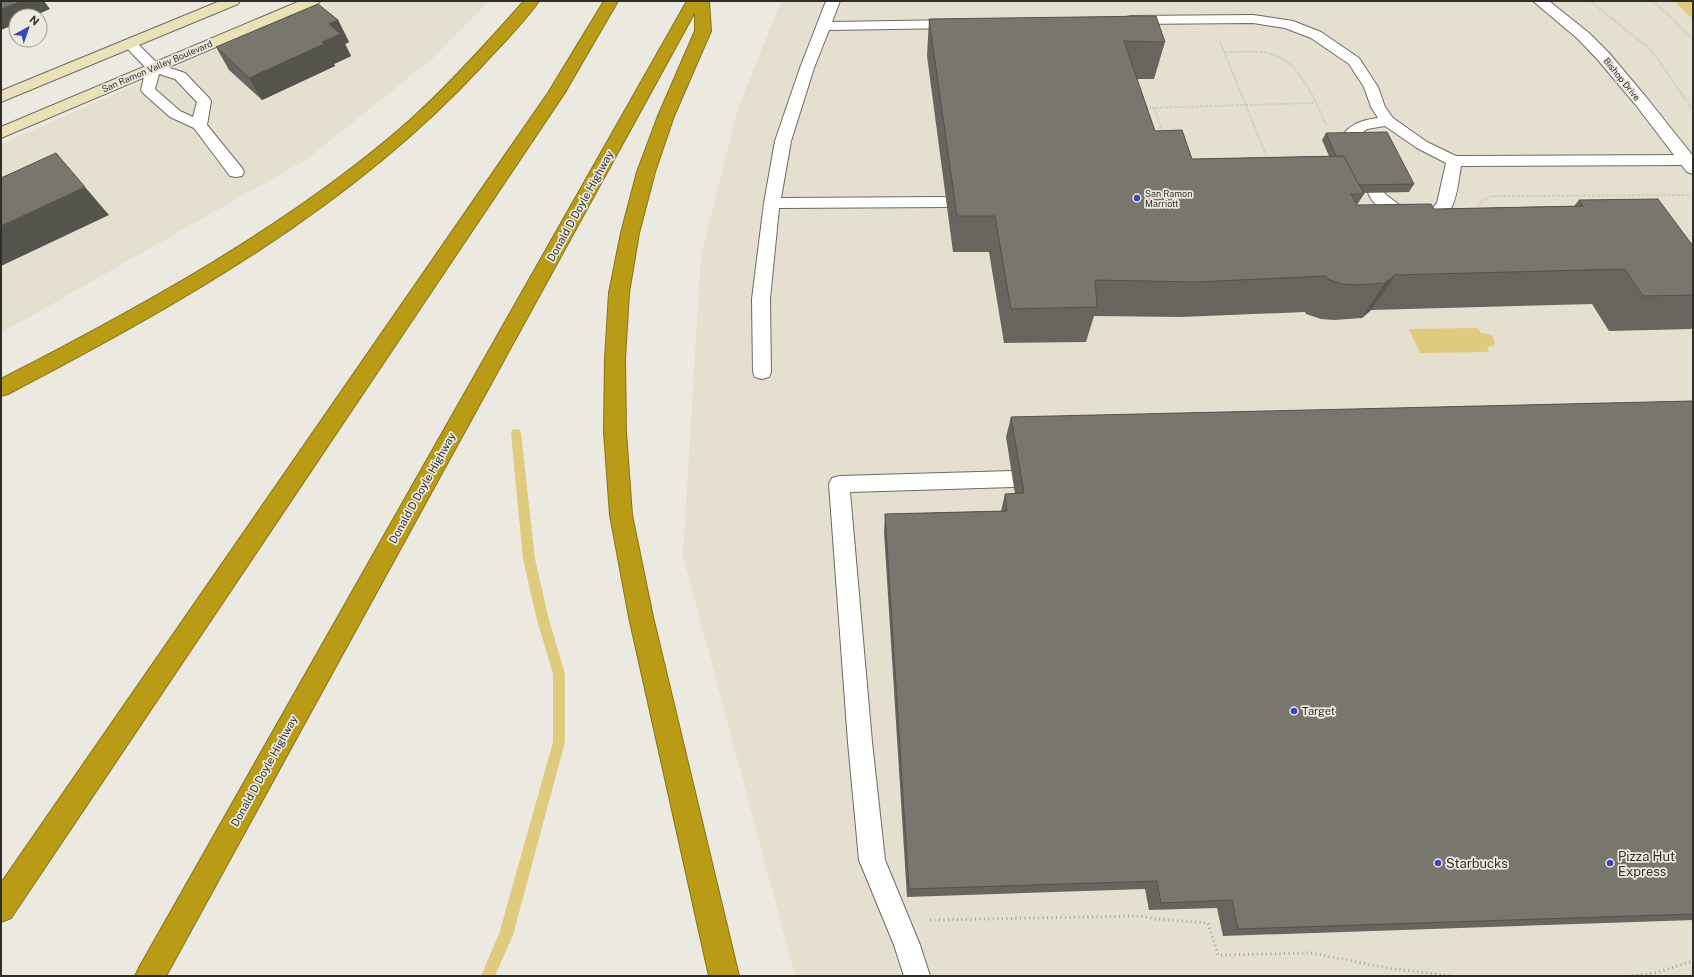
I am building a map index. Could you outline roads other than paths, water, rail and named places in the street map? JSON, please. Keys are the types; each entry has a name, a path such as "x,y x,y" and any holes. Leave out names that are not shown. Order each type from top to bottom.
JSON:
{"highway":[{"path":"1,388 69,353 155,305 292,218 347,178 395,142 440,102 532,1"},
{"path":"1,908 556,94 611,1"},
{"name":"Donald D Doyle Highway","path":"150,976 694,1"},
{"path":"702,1 703,31 666,116 646,172 630,233 619,293 615,359 615,432 621,515 641,617 724,976"}],"main road":[{"path":"1,97 233,1"},
{"name":"San Ramon Valley Boulevard","path":"1,133 153,67 313,1"}],"street":[{"name":"Bishop Drive","path":"1540,1 1553,10 1600,52 1690,164"}],"lane":[{"path":"762,372 761,299 772,203 783,141 833,1"},
{"path":"1119,21 1210,19 1274,21 1288,24 1316,35 1354,61 1371,87 1378,107 1388,121 1422,145 1454,161 1690,164"},
{"path":"823,26 973,23"},
{"path":"130,44 153,67 180,76 204,101 199,125"},
{"path":"153,67 148,90 175,114 199,125 236,172"},
{"path":"1388,121 1362,125 1354,130 1350,136 1378,197 1396,211 1420,218 1436,215 1445,204 1454,161"},
{"path":"772,203 946,202"},
{"path":"917,976 897,920 872,860 860,742 839,484 1013,479"}],"waterway":[{"path":"488,976 506,935 559,742 559,674 543,620 529,559 516,433"}],"place":[{"name":"San Ramon Marriott","path":"1137,198"},
{"name":"Target","path":"1294,711"},
{"name":"Starbucks","path":"1438,863"},
{"name":"Pizza Hut Express","path":"1610,863"}]}
